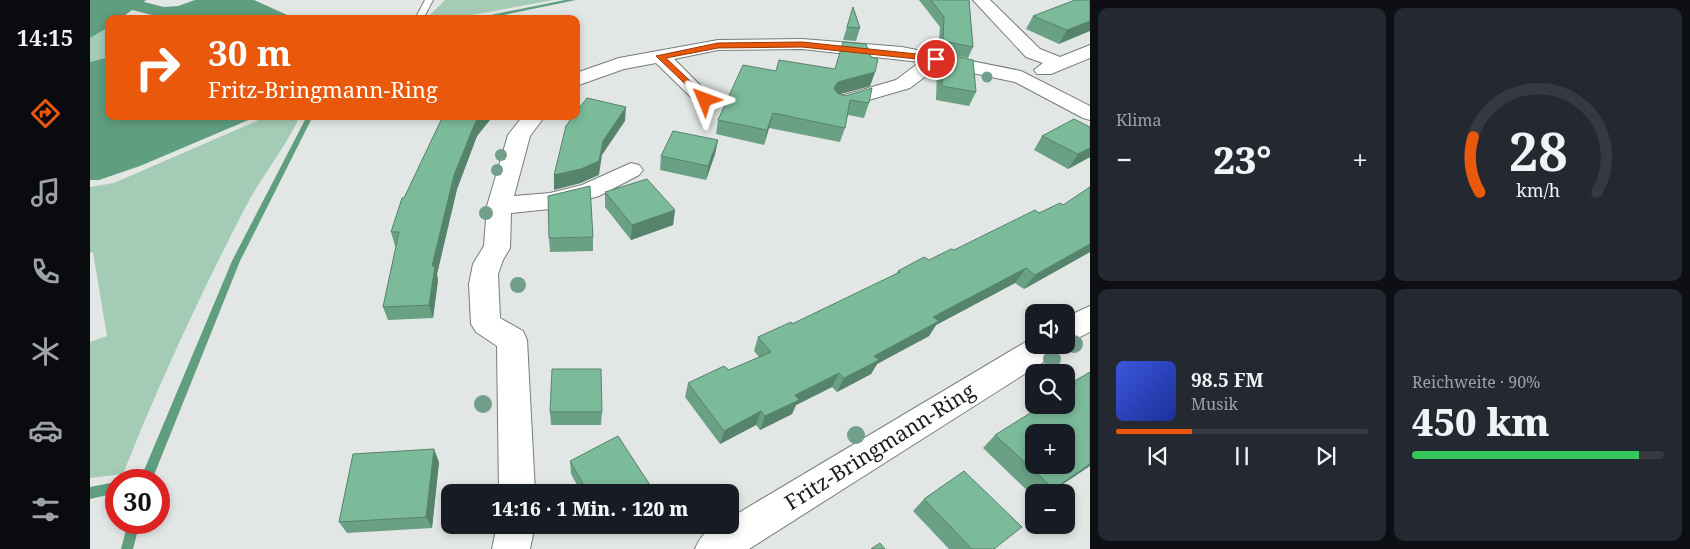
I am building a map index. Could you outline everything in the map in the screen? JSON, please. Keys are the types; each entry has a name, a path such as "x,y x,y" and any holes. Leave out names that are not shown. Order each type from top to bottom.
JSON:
{"street":[{"path":"981,0 1033,53 1062,64"},
{"path":"871,30 883,52"},
{"path":"580,79 619,64 718,46 802,44 936,59 1021,77 1090,114"},
{"path":"1021,77 1062,64 1090,51"},
{"path":"660,56 705,100"},
{"path":"841,102 903,84 936,59"},
{"path":"517,484 512,340 486,324 482,294 487,258 497,248 499,206 519,135 532,120"},
{"path":"499,206 550,201 590,191 632,170"},
{"path":"1075,326 1090,317"},
{"name":"Fritz-Bringmann-Ring","path":"714,549 1030,354"},
{"path":"511,549 514,534"}],"lane":[{"path":"421,15 429,0"}],"shaded area":[{"path":"90,0 146,0 144,2 164,7 178,6 195,0 254,0 287,15 152,15 132,10 125,15 105,15 105,29 90,38"},
{"path":"445,0 553,0 472,15 430,15"},
{"path":"105,29 105,58 90,62 90,38"},
{"path":"105,58 105,120 249,120 140,166 99,180 90,180 90,62"},
{"path":"259,120 298,120 288,139 251,196 212,273 181,339 125,469 105,469 105,476 90,478 90,342 107,336 93,252 90,253 90,187 114,183"}],"building":[{"path":"931,0 969,0 973,47 943,41 944,17"},
{"path":"1075,0 1090,0 1090,21 1067,30 1033,16"},
{"path":"853,7 860,28 847,27"},
{"path":"843,42 866,44 871,57 878,59 875,72 838,82 834,88 837,93 845,96 872,88 869,103 850,100 845,128 773,113 767,130 718,120 743,65 776,71 779,60 835,69"},
{"path":"945,54 973,60 976,92 942,86 943,56"},
{"path":"587,98 626,107 603,141 599,161 581,169 554,175 566,126 570,120 580,120 580,107"},
{"path":"1074,119 1090,127 1090,148 1078,154 1042,136"},
{"path":"441,120 477,120 454,175 432,266 435,266 429,305 383,307 399,232 391,232 402,198 404,198"},
{"path":"673,131 718,140 708,166 661,156"},
{"path":"647,179 675,210 632,225 605,192"},
{"path":"590,186 593,237 549,238 548,196"},
{"path":"1090,187 1090,244 1035,275 1026,268 933,317 939,321 874,356 879,360 844,378 839,373 795,395 799,400 765,416 761,411 724,431 688,383 724,366 729,370 771,352 758,337 791,322 792,324 900,272 898,271 924,257 929,260 951,249 954,250 1035,210 1039,213 1060,203 1063,205"},
{"path":"552,369 601,369 602,412 550,412"},
{"path":"1090,372 1090,464 1061,484 1049,484 1038,474 1075,474 1075,424 1025,424 1025,462 995,435 1029,414 1075,414 1075,381"},
{"path":"618,436 649,484 583,484 570,461"},
{"path":"434,449 426,517 339,522 353,454"},
{"path":"964,471 1022,527 994,549 972,549 924,499"},
{"path":"880,543 885,549 871,549"}],"waterway":[{"path":"495,15 573,0"},
{"path":"151,469 236,261 308,120"},
{"path":"90,493 105,490"},
{"path":"127,549 131,534"}],"route":[{"path":"705,100 660,56 718,46 802,44 936,59"}]}
